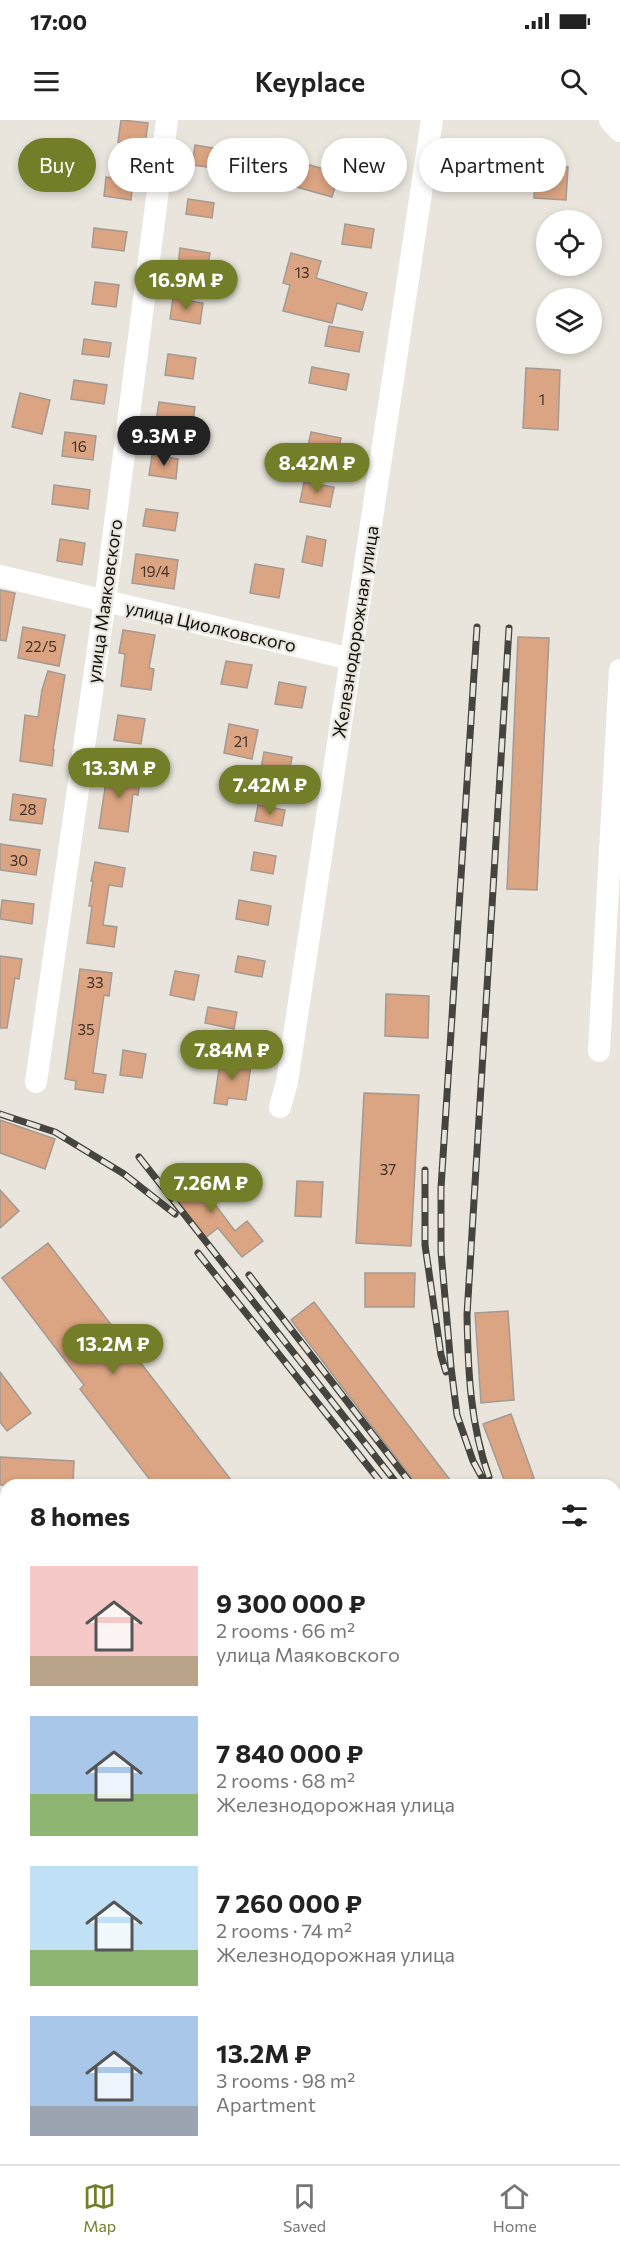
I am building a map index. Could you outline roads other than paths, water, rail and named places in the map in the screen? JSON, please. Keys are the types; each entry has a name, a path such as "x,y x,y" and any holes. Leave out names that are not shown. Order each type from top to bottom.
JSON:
{"street":[{"name":"улица Маяковского","path":"36,1082 105,601 167,120"},
{"name":"Железнодорожная улица","path":"280,1107 287,1082 432,120"},
{"path":"610,120 620,131"},
{"name":"улица Циолковского","path":"0,576 351,659"},
{"path":"599,1051 620,670"}],"railway":[{"path":"477,627 441,1188 441,1251 457,1415 473,1461 483,1479"},
{"path":"489,1477 474,1417 469,1376 467,1315 509,628"},
{"path":"0,1114 55,1132 124,1174 175,1214"},
{"path":"139,1157 393,1479"},
{"path":"425,1170 425,1245 441,1355 446,1372"},
{"path":"198,1253 378,1479"},
{"path":"249,1275 407,1479"}]}
